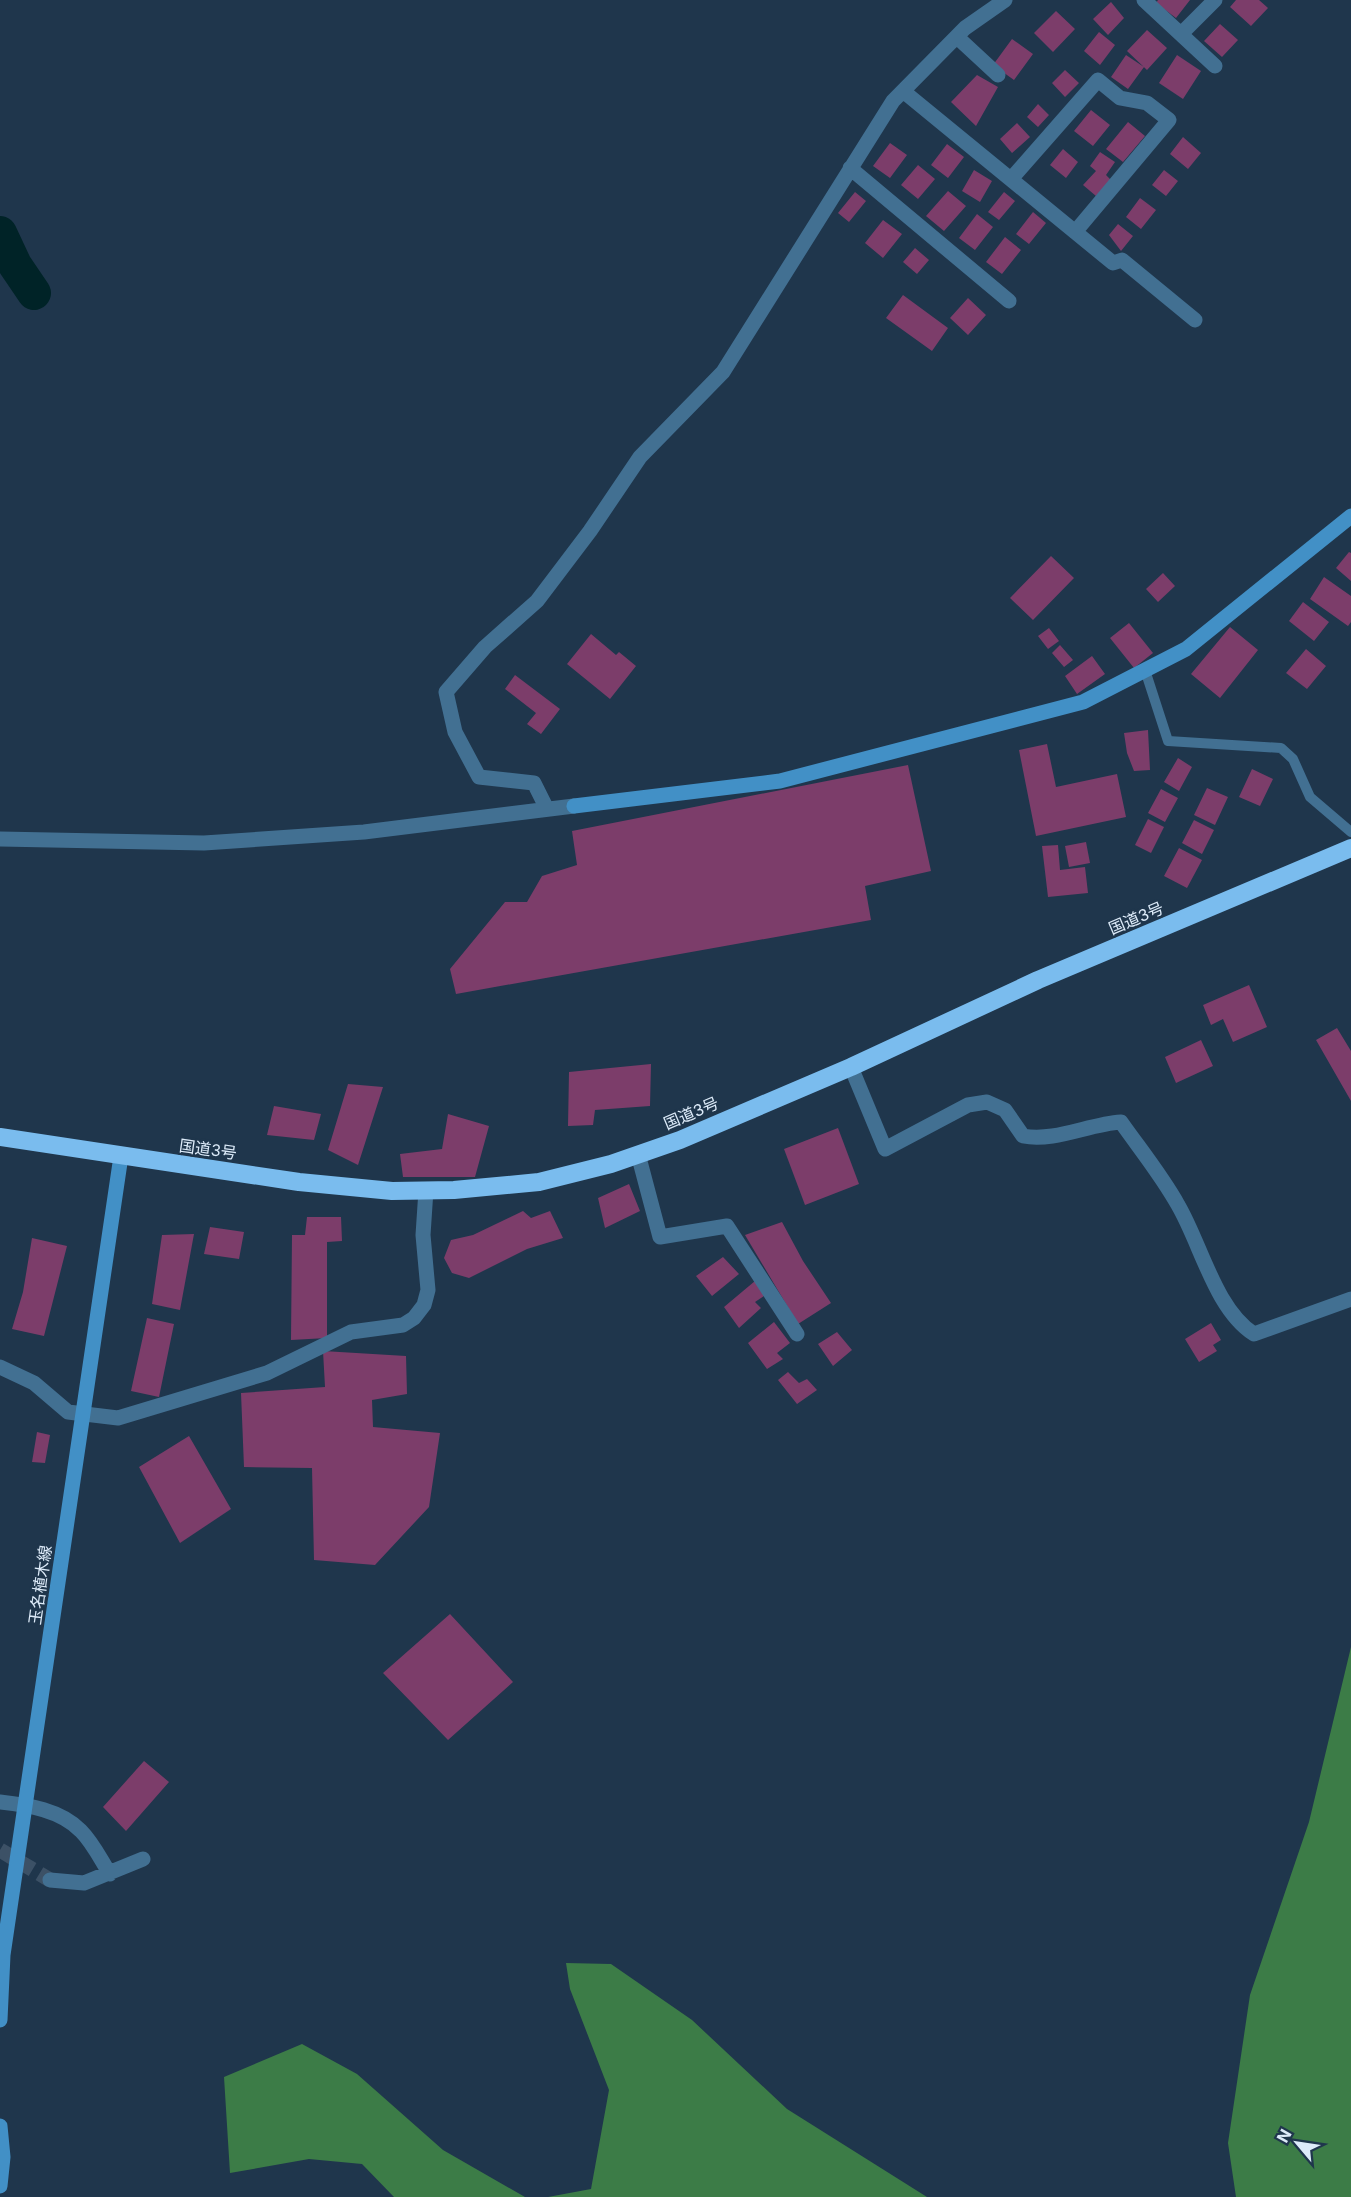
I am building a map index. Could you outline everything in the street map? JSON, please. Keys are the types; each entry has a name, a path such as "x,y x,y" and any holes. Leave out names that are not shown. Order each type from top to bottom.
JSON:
{"highway":[{"name":"国道3号","path":"0,1137 299,1182 392,1191 539,1182 610,1164 680,1140 851,1067 1038,980 1351,848"}],"main road":[{"path":"574,806 780,781 1083,702 1186,649 1351,516"},
{"name":"玉名植木線","path":"0,2020 3,1955 121,1156"},
{"path":"0,2126 3,2157 0,2186"}],"street":[{"path":"547,809 534,783 479,777 455,732 446,692 484,647 537,601 590,531 640,457 723,372 893,101 957,37 1005,0"},
{"path":"1144,0 1215,66"},
{"path":"1181,34 1215,0"},
{"path":"957,37 998,75"},
{"path":"1011,179 1098,80 1120,98 1147,103 1169,120 1075,232"},
{"path":"903,91 1113,263 1122,260 1195,320"},
{"path":"850,168 1009,301"},
{"path":"0,839 204,843 364,832 574,806"},
{"path":"851,1067 885,1149 968,1105 987,1102 1005,1110 1023,1136 1039,1139 1102,1123 1121,1122 1178,1205 1223,1298 1243,1327 1254,1334 1351,1299"},
{"path":"638,1154 660,1237 727,1226 797,1334"},
{"path":"0,1367 34,1383 68,1412 108,1418 131,1416 267,1373 339,1336 397,1326 408,1321 424,1305 428,1290 423,1235 426,1190"},
{"path":"0,1802 26,1805 62,1816 82,1832 110,1874"},
{"path":"50,1880 84,1883 143,1859"}],"lane":[{"path":"1145,670 1168,741 1281,748 1293,759 1310,797 1351,832"}],"green space":[{"path":"1351,1647 1351,2197 1236,2197 1228,2143 1250,1995 1309,1822"},
{"path":"566,1963 611,1964 692,2020 787,2109 927,2197 548,2197 591,2189 609,2090 570,1989"},
{"path":"302,2044 357,2074 443,2150 525,2197 394,2197 362,2164 309,2159 230,2173 224,2077"}],"building":[{"path":"1158,0 1190,0 1176,18 1156,3"},
{"path":"1236,0 1259,0 1268,8 1251,26 1230,7"},
{"path":"1111,2 1124,18 1108,35 1093,19"},
{"path":"1056,11 1075,29 1053,52 1034,33"},
{"path":"1220,24 1238,40 1222,57 1204,41"},
{"path":"1147,30 1167,48 1147,70 1127,51"},
{"path":"1099,32 1115,45 1100,65 1084,51"},
{"path":"1012,39 1033,54 1014,80 993,65"},
{"path":"1126,55 1144,67 1128,89 1111,77"},
{"path":"1177,55 1201,71 1183,99 1159,83"},
{"path":"1065,70 1079,83 1065,97 1052,83"},
{"path":"977,75 998,87 976,126 951,102"},
{"path":"1038,104 1049,115 1038,127 1027,117"},
{"path":"1091,110 1110,125 1093,146 1074,131"},
{"path":"1128,122 1145,136 1123,162 1106,149"},
{"path":"1017,123 1030,137 1012,153 1000,139"},
{"path":"1183,137 1201,153 1188,169 1170,154"},
{"path":"890,143 907,155 890,178 873,166"},
{"path":"947,144 964,157 948,178 931,165"},
{"path":"1063,149 1078,162 1066,178 1050,165"},
{"path":"1100,152 1115,162 1106,175 1111,180 1096,196 1083,185 1096,171 1090,166"},
{"path":"918,165 935,179 918,199 901,185"},
{"path":"974,170 992,181 980,202 962,191"},
{"path":"1164,170 1178,181 1166,196 1152,185"},
{"path":"948,191 966,206 944,231 926,216"},
{"path":"855,192 866,201 849,222 838,213"},
{"path":"1004,192 1015,201 999,220 988,212"},
{"path":"1140,198 1156,210 1141,229 1126,217"},
{"path":"1033,212 1046,223 1029,244 1016,234"},
{"path":"977,214 993,227 975,250 959,238"},
{"path":"883,220 902,234 883,258 865,243"},
{"path":"1118,224 1133,236 1121,251 1109,235"},
{"path":"1005,237 1021,250 1002,274 986,262"},
{"path":"915,248 929,260 917,274 903,262"},
{"path":"903,295 948,328 932,351 886,318"},
{"path":"968,298 986,315 968,335 950,318"},
{"path":"1349,552 1351,553 1351,581 1336,568"},
{"path":"1051,556 1074,578 1033,620 1010,598"},
{"path":"1163,573 1175,586 1158,602 1146,589"},
{"path":"1324,577 1351,596 1351,622 1348,626 1310,599"},
{"path":"1303,602 1329,622 1314,641 1289,621"},
{"path":"1129,623 1153,653 1134,668 1110,638"},
{"path":"1230,627 1258,650 1220,698 1191,674"},
{"path":"1049,628 1059,641 1048,649 1038,636"},
{"path":"591,634 616,655 619,652 636,666 610,699 567,664"},
{"path":"1060,645 1073,660 1064,667 1052,653"},
{"path":"1306,649 1326,666 1307,689 1286,673"},
{"path":"1092,656 1105,674 1077,694 1065,676"},
{"path":"515,675 560,709 541,734 527,724 536,713 505,689"},
{"path":"1148,730 1150,770 1134,771 1127,753 1124,733"},
{"path":"1047,744 1056,787 1117,774 1126,817 1036,836 1019,750"},
{"path":"1178,758 1192,767 1179,791 1164,782"},
{"path":"908,765 931,871 865,886 871,920 456,994 450,969 505,902 527,902 542,876 577,865 572,831"},
{"path":"1252,769 1273,779 1260,806 1239,797"},
{"path":"1207,788 1228,797 1215,825 1194,815"},
{"path":"1161,789 1178,798 1165,822 1148,813"},
{"path":"1148,819 1164,827 1151,853 1135,845"},
{"path":"1194,820 1214,830 1202,854 1182,843"},
{"path":"1086,842 1090,863 1069,867 1065,846"},
{"path":"1058,845 1060,870 1085,867 1088,893 1048,897 1042,846"},
{"path":"1179,848 1202,860 1187,888 1164,876"},
{"path":"1249,985 1267,1027 1233,1042 1223,1019 1211,1025 1203,1005"},
{"path":"1337,1028 1351,1051 1351,1101 1316,1040"},
{"path":"1201,1040 1213,1066 1176,1083 1165,1057"},
{"path":"651,1064 650,1106 595,1110 593,1125 568,1126 569,1072"},
{"path":"348,1084 383,1087 358,1165 328,1150"},
{"path":"274,1106 321,1114 314,1140 267,1135"},
{"path":"448,1114 489,1126 475,1177 403,1177 400,1154 442,1149"},
{"path":"838,1128 859,1184 805,1205 784,1149"},
{"path":"629,1184 640,1211 605,1228 598,1198"},
{"path":"523,1211 531,1218 550,1211 563,1238 527,1249 469,1278 452,1273 444,1258 451,1240 473,1235"},
{"path":"307,1217 341,1217 342,1241 327,1242 327,1338 291,1340 292,1235 305,1235"},
{"path":"782,1222 803,1261 831,1303 798,1324 745,1235"},
{"path":"210,1227 244,1232 239,1259 204,1254"},
{"path":"194,1234 180,1310 152,1304 162,1235"},
{"path":"32,1238 67,1246 44,1336 12,1329 23,1292"},
{"path":"723,1257 739,1274 712,1296 696,1276"},
{"path":"755,1281 767,1294 755,1302 761,1308 739,1328 724,1307"},
{"path":"147,1318 174,1324 159,1397 131,1391"},
{"path":"774,1322 790,1343 777,1353 783,1359 767,1369 748,1343"},
{"path":"1211,1323 1221,1340 1213,1345 1217,1351 1199,1362 1185,1339"},
{"path":"837,1332 852,1350 833,1366 818,1344"},
{"path":"323,1351 406,1356 407,1394 372,1400 373,1427 440,1433 429,1507 375,1565 314,1560 312,1468 244,1467 241,1393 325,1387"},
{"path":"788,1372 799,1383 807,1379 817,1390 797,1404 778,1380"},
{"path":"37,1432 50,1435 45,1463 32,1462"},
{"path":"189,1436 231,1509 180,1543 139,1467"},
{"path":"450,1614 513,1682 448,1740 383,1673"},
{"path":"144,1761 169,1782 126,1831 103,1807"}],"waterway":[{"path":"0,233 15,265 34,293"}],"tunnel":[{"path":"0,1850 50,1880"}]}
